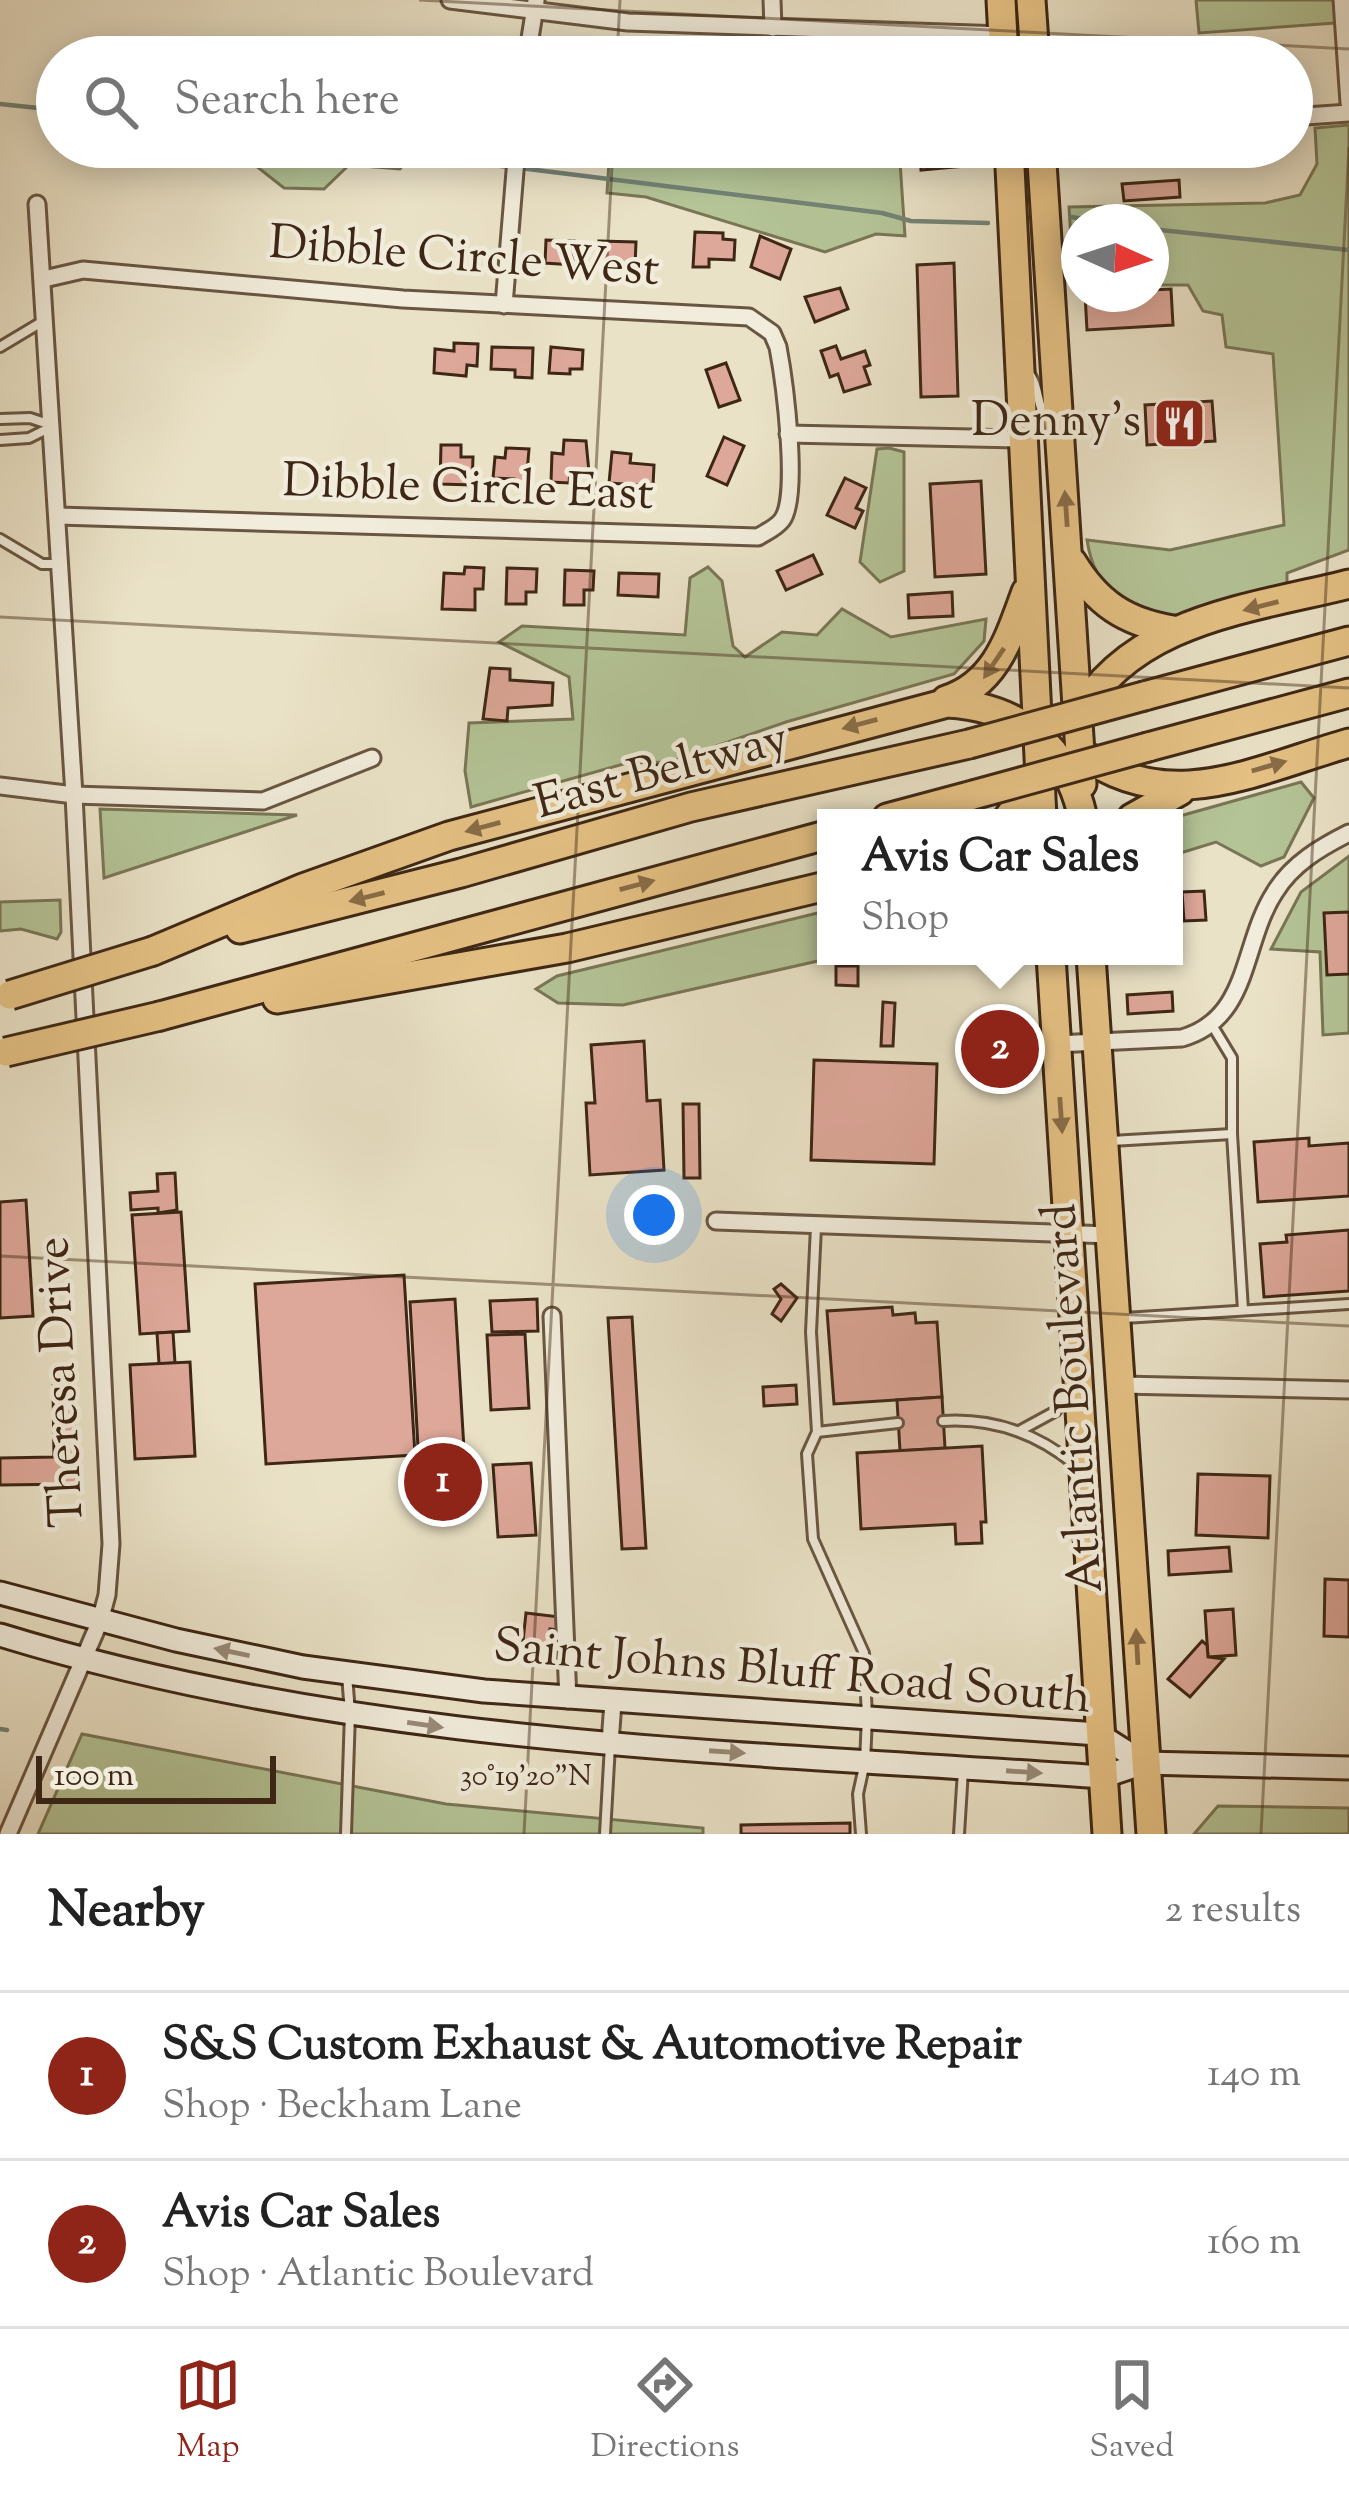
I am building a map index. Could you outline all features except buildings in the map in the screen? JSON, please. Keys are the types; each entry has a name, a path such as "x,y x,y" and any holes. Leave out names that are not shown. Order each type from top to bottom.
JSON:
{"highway":[{"path":"1001,0 1003,36"},
{"path":"1031,0 1034,36"},
{"path":"1010,168 1035,672 1081,809"},
{"path":"1042,168 1073,639 1045,809"},
{"path":"1069,556 1103,604 1126,617 1173,630"},
{"path":"153,951 303,888 449,836 969,691 983,680 1007,644 1030,583"},
{"path":"1015,809 1090,694 1116,665 1173,630 1349,584"},
{"name":"East Beltway","path":"5,996 153,951 460,873 692,807 969,744 1349,641"},
{"path":"921,809 1349,693"},
{"path":"922,707 959,704 1003,712 1103,769 1140,783 1193,786"},
{"path":"1146,809 1193,786 1349,743"},
{"path":"3,1053 160,1016 817,837"},
{"path":"160,1016 360,987 567,949 817,888"},
{"name":"Atlantic Boulevard","path":"1052,965 1107,1834"},
{"name":"Atlantic Boulevard","path":"1092,965 1151,1834"}],"main road":[{"name":"Saint Johns Bluff Road South","path":"0,1593 100,1621 347,1673 568,1700 1098,1735 1144,1763"},
{"name":"Saint Johns Bluff Road South","path":"0,1635 83,1660 350,1713 477,1732 1102,1777 1144,1763"},
{"path":"1144,1763 1349,1768"}],"street":[{"path":"450,0 536,5 628,22 876,36"},
{"path":"772,0 773,28"},
{"path":"1342,0 1349,103"},
{"path":"531,36 536,5"},
{"path":"1313,116 1349,113"},
{"path":"504,305 515,168"},
{"name":"Theresa Drive","path":"8,1834 100,1621 111,1544 74,795 37,204"},
{"name":"Dibble Circle West","path":"44,279 83,270 504,305 749,317 772,334 778,346 788,434"},
{"path":"788,434 1021,440"},
{"name":"Dibble Circle East","path":"58,516 758,537 781,522 789,506 788,434"},
{"path":"0,786 74,795 263,801 372,758"},
{"path":"1056,1044 1182,1038 1212,1024 1232,1002 1256,929 1276,890 1301,862 1349,832"},
{"path":"716,1221 1112,1235"},
{"path":"552,1316 568,1700"},
{"path":"1120,1384 1349,1390"},
{"path":"610,1743 613,1702"}],"lane":[{"path":"0,347 47,319"},
{"path":"1018,354 1036,385 1038,406 1045,417 1060,417"},
{"path":"0,419 29,418 52,426"},
{"path":"0,440 29,439 52,426"},
{"path":"0,539 42,564 61,564"},
{"path":"1212,1024 1232,1058 1243,1310"},
{"path":"1104,1141 1232,1134"},
{"path":"816,1225 811,1332 817,1432 806,1454 813,1540 864,1653 867,1717 858,1794 861,1834"},
{"path":"1117,1318 1349,1304"},
{"path":"1020,1430 1056,1411 1078,1372"},
{"path":"943,1421 973,1419 1020,1430 1083,1471"},
{"path":"817,1432 898,1424"},
{"path":"346,1834 347,1673"},
{"path":"604,1834 610,1743"},
{"path":"959,1834 963,1768"}],"green space":[{"path":"1196,0 1349,0 1349,22 1199,33"},
{"path":"1349,125 1349,550 1287,573 1287,583 1233,600 1170,616 1140,615 1100,578 1087,540 1170,550 1284,525 1273,354 1226,347 1222,315 1203,311 1188,285 1169,285 1169,205 1265,203 1300,195 1317,164 1315,128"},
{"path":"259,168 346,168 324,189 284,188"},
{"path":"609,168 900,168 905,236 876,234 825,252 646,197 607,193"},
{"path":"877,449 904,452 904,571 880,582 860,562"},
{"path":"708,567 722,581 733,646 745,657 782,632 817,635 842,609 891,637 986,619 984,641 954,674 786,722 670,762 627,763 471,807 465,771 469,723 573,719 569,677 499,642 522,626 685,635 690,578"},
{"path":"1301,782 1314,798 1284,857 1261,866 1216,842 1183,852 1183,815"},
{"path":"100,809 297,815 104,878"},
{"path":"1349,856 1349,1033 1323,1035 1320,952 1271,949 1301,892"},
{"path":"60,900 57,939 21,929 0,931 0,902"},
{"path":"817,913 817,961 623,1005 558,1003 536,989 557,976"},
{"path":"82,1734 446,1804 703,1828 703,1834 38,1834"},
{"path":"1218,1806 1349,1808 1349,1834 1194,1834"}],"waterway":[{"path":"0,104 36,108"},
{"path":"520,168 882,213 911,221 988,223"},
{"path":"1169,231 1349,250"},
{"path":"0,1729 7,1730"}],"place":[{"name":"Denny's","path":"1180,423"},
{"name":"Avis Car Sales","path":"1000,1049"},
{"name":"S&S Custom Exhaust & Automotive Repair","path":"443,1482"}]}
